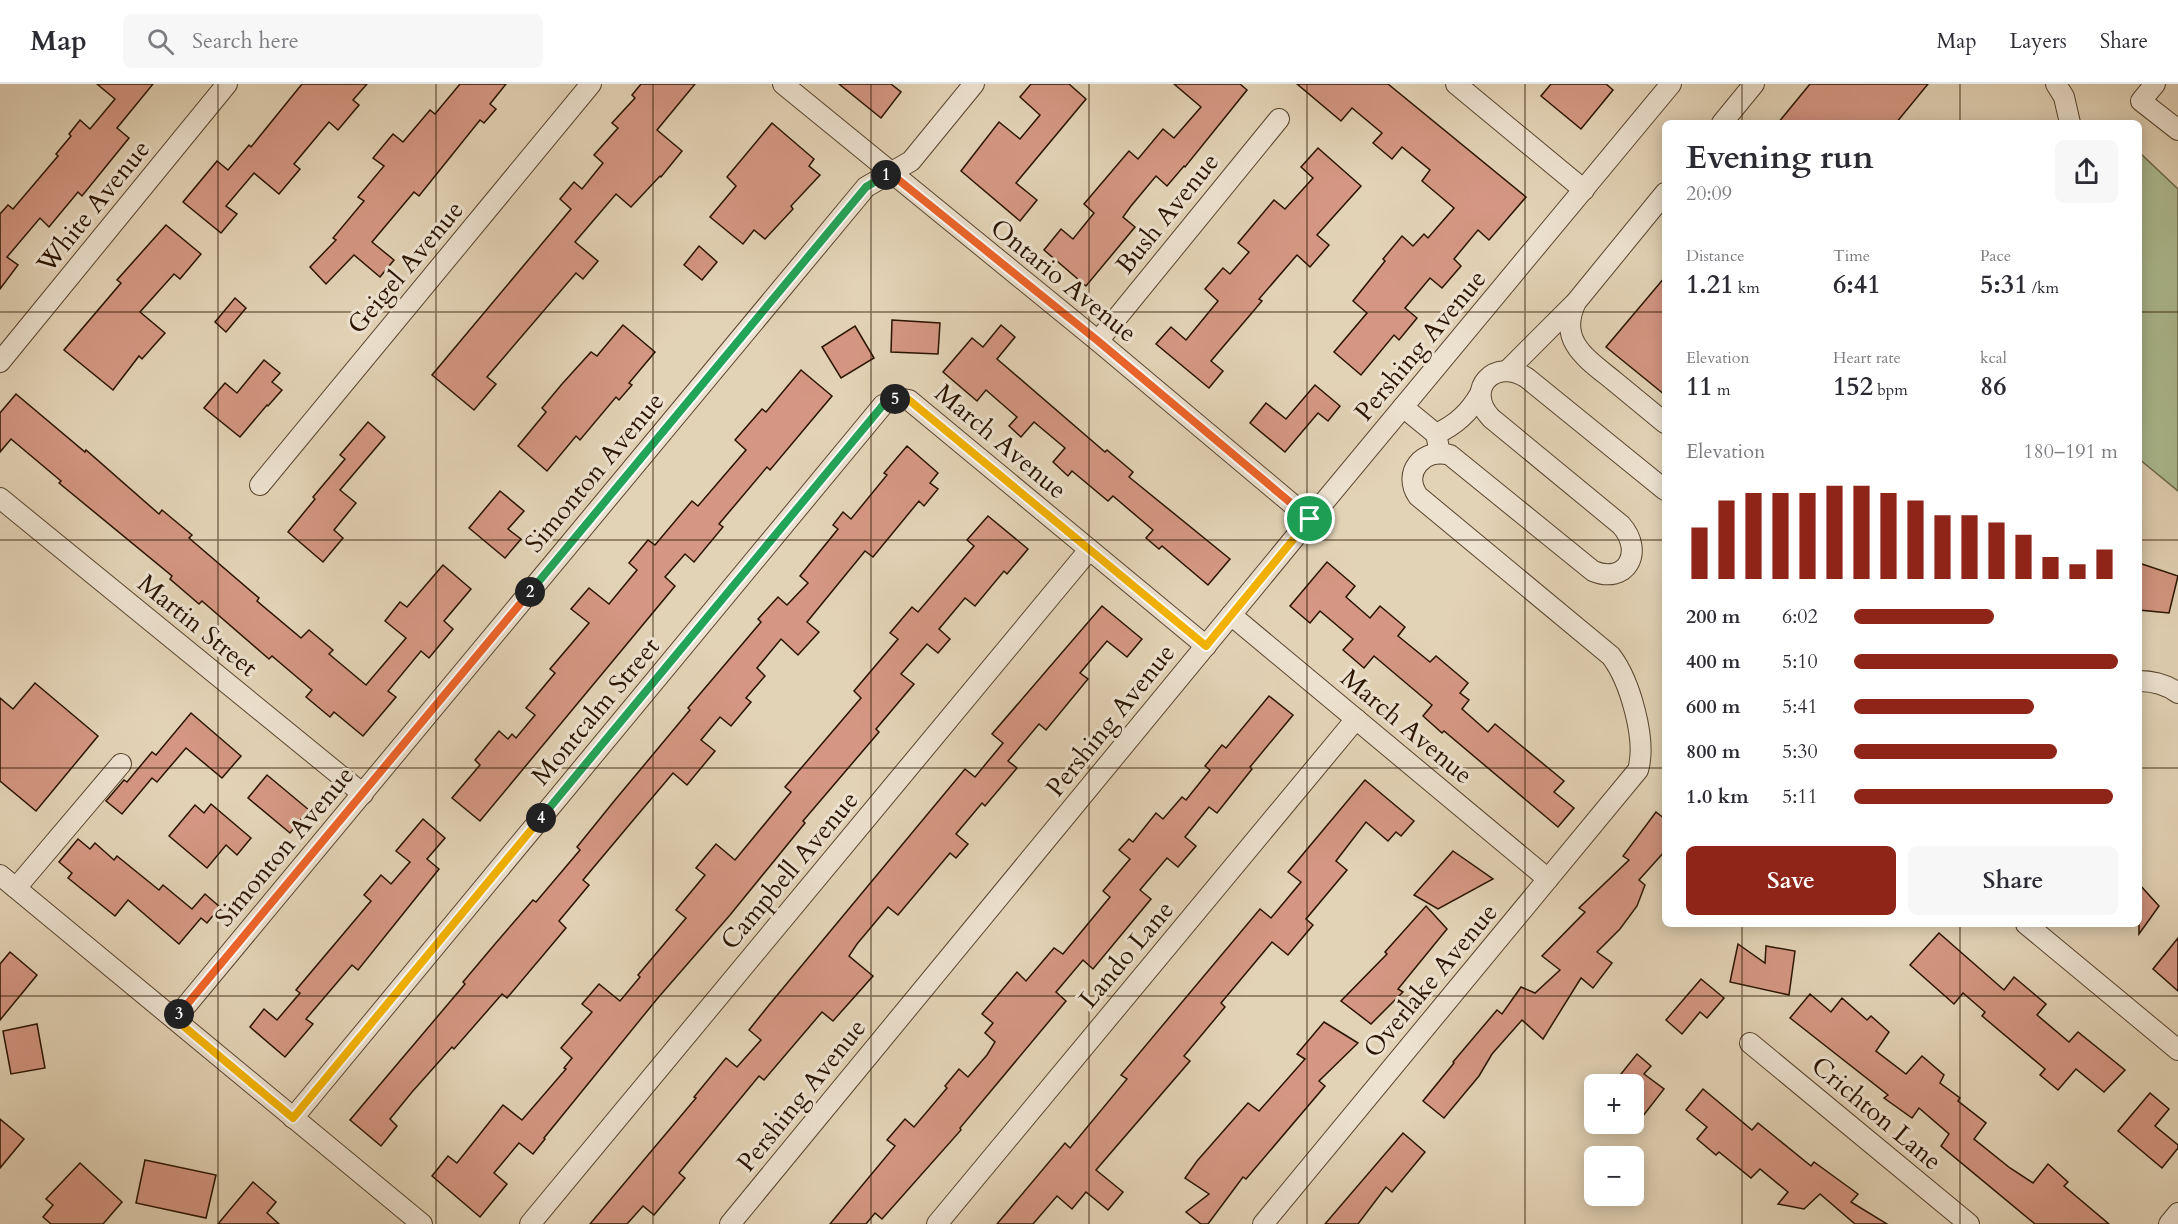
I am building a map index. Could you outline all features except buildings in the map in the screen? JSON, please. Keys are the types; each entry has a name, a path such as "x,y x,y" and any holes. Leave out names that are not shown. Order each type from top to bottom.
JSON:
{"street":[{"name":"White Avenue","path":"0,362 227,84"},
{"name":"Geigel Avenue","path":"260,485 591,84"},
{"name":"Ontario Avenue","path":"783,84 1098,341 1310,519"},
{"name":"Simonton Avenue","path":"175,1019 866,187 910,161 974,84"},
{"path":"1456,84 1584,189"},
{"name":"Pershing Avenue","path":"730,1224 1671,84"},
{"path":"1724,120 1754,84"},
{"path":"2056,84 2064,97 2069,120"},
{"path":"2155,84 2141,100 2177,126"},
{"name":"Bush Avenue","path":"1098,341 1279,119"},
{"path":"1508,370 1576,302 1662,197"},
{"path":"1576,302 1570,313 1569,325 1571,335 1581,354 1662,421"},
{"path":"1438,443 1448,428 1469,412 1489,377 1508,370 1520,373 1527,378 1662,488"},
{"path":"1404,407 1455,458 1593,571 1610,574 1622,569 1630,560 1632,552 1631,539 1621,525 1491,418 1482,406 1480,394"},
{"name":"March Avenue","path":"897,398 909,400 1206,646"},
{"name":"Montcalm Street","path":"293,1118 883,405 897,398"},
{"name":"Overlake Avenue","path":"1263,1224 1638,770 1641,759 1635,716 1622,672 1611,656 1416,494 1412,480 1415,466 1438,443"},
{"name":"Martin Street","path":"0,498 363,794"},
{"name":"Campbell Avenue","path":"530,1224 1089,550"},
{"name":"March Avenue","path":"1231,615 1548,879"},
{"path":"2142,681 2150,681 2172,688 2178,693"},
{"name":"Lando Lane","path":"937,1224 1356,719"},
{"path":"16,888 121,764"},
{"path":"0,875 422,1224"},
{"path":"2030,927 2178,1050"},
{"name":"Crichton Lane","path":"1750,1043 1969,1224"},
{"path":"2169,1224 2178,1213"}],"green space":[{"path":"2142,155 2178,189 2178,491 2142,461"}],"route":[{"path":"890,173 1098,341 1310,519 1206,646 909,400 897,398 883,405 293,1118 175,1019 866,187 890,173"}]}
